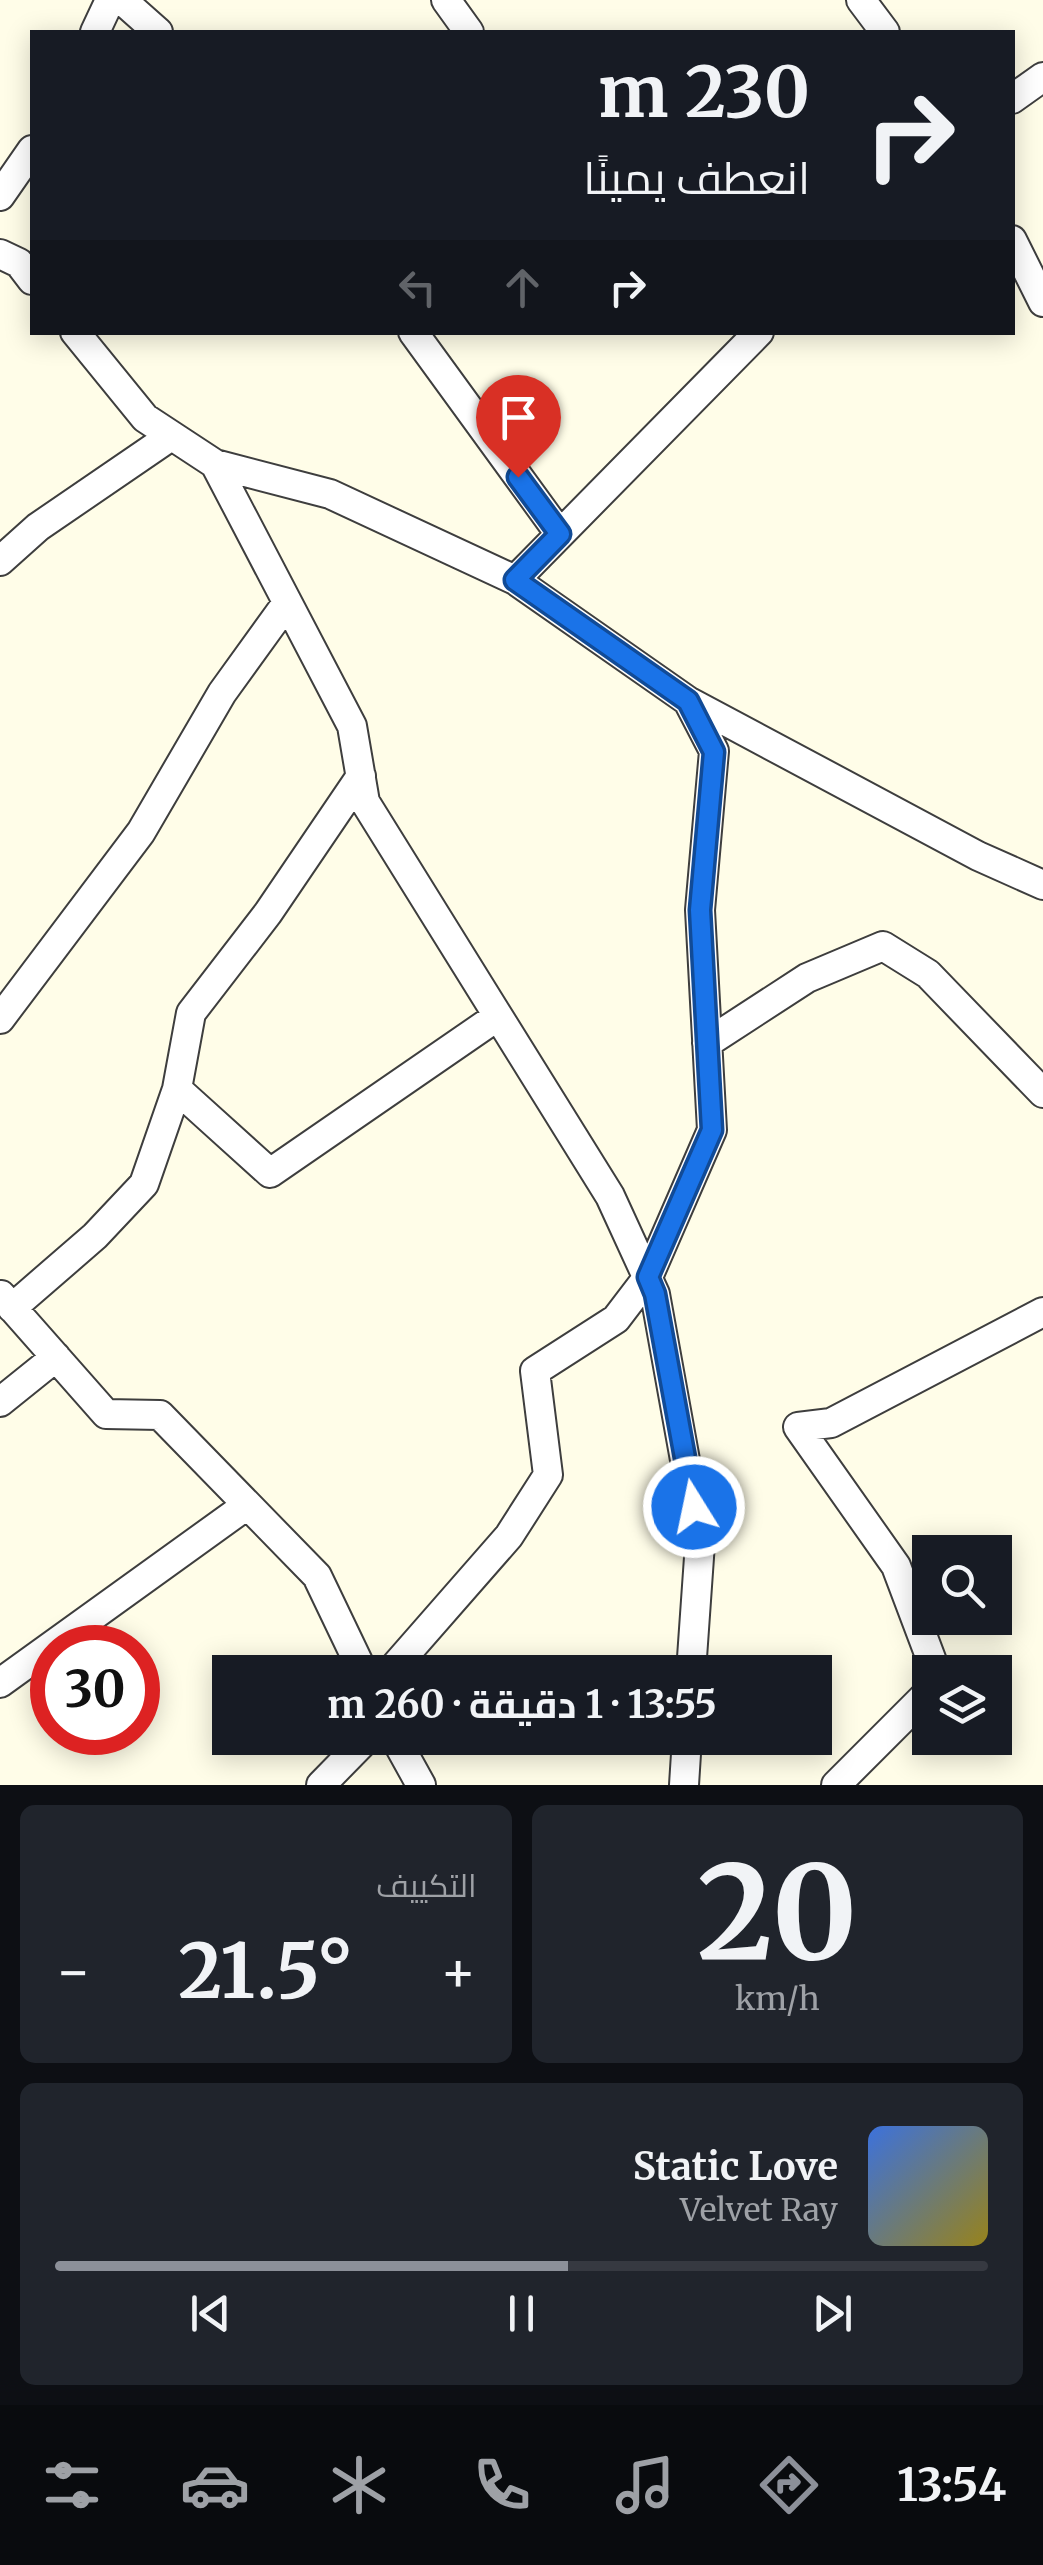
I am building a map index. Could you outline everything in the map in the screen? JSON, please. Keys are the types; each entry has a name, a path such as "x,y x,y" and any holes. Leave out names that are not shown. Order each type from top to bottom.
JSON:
{"street":[{"path":"96,30 110,0"},
{"path":"122,0 156,30"},
{"path":"446,0 468,30"},
{"path":"862,0 883,30"},
{"path":"1015,97 1043,77"},
{"path":"0,196 30,153"},
{"path":"1015,246 1043,302"},
{"path":"0,254 18,263 30,278"},
{"path":"77,335 145,418 214,464 330,494 515,580 688,701 978,856 1043,885"},
{"path":"415,335 560,534"},
{"path":"515,580 741,338"},
{"path":"0,561 38,526 171,436"},
{"path":"214,464 352,726 366,802 610,1196 655,1294 700,1543 692,1655"},
{"path":"0,1019 141,832 222,693 287,603"},
{"path":"405,1655 509,1536 548,1475 535,1371 616,1320 648,1277 712,1130 700,910 714,752 688,701"},
{"path":"356,1655 317,1576 160,1415 106,1414 6,1301 95,1236 144,1184 177,1089 191,1014 268,913 361,776"},
{"path":"707,1042 807,978 883,946 928,974 1043,1092"},
{"path":"177,1089 270,1173 498,1016"},
{"path":"930,1655 896,1566 798,1427 830,1423 1043,1312"},
{"path":"0,1402 56,1357"},
{"path":"0,1684 247,1505"},
{"path":"836,1785 912,1709"},
{"path":"321,1785 350,1755"},
{"path":"404,1755 421,1785"},
{"path":"684,1785 686,1755"}],"route":[{"path":"518,477 560,534 515,580 688,701 714,752 700,910 712,1130 648,1277 655,1294 694,1507"}]}
